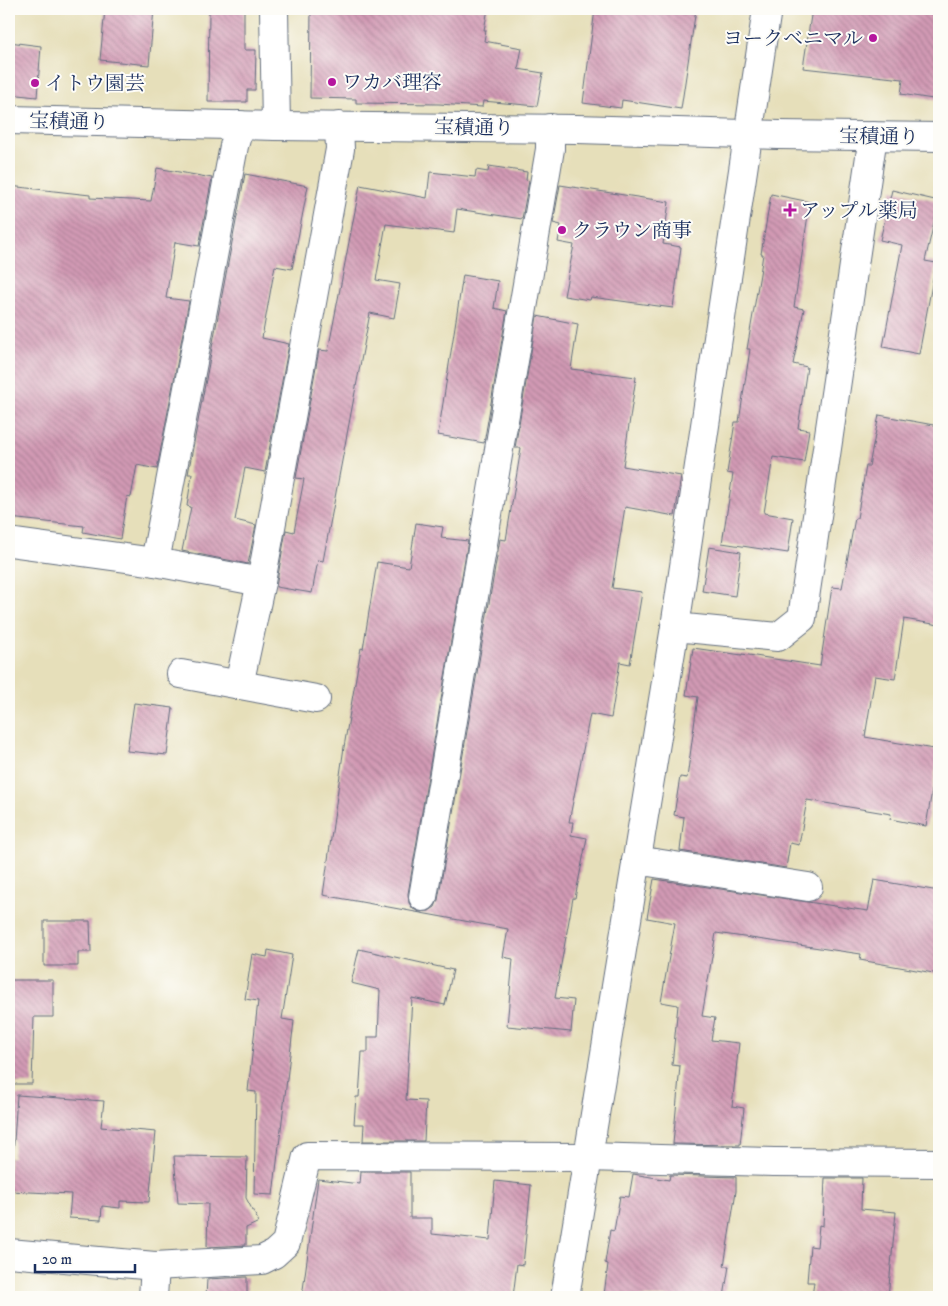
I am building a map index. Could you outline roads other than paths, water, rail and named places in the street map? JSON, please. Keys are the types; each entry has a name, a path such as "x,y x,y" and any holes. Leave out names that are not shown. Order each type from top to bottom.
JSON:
{"street":[{"path":"274,9 276,126"},
{"path":"565,1297 675,627 750,134 767,9"},
{"name":"宝積通り","path":"9,120 276,126 550,128 939,137"},
{"path":"155,562 234,146 240,125"},
{"path":"239,685 261,582 340,149 339,126"},
{"path":"423,897 550,149 550,128"},
{"path":"675,627 778,637 802,618 873,136"},
{"path":"9,542 155,562 261,582"},
{"path":"181,674 316,699"},
{"path":"636,860 808,887"},
{"path":"9,1253 155,1266 262,1260 274,1254 286,1243 307,1156 587,1157 774,1162 939,1163"},
{"path":"153,1297 155,1266"}],"place":[{"name":"ヨークベニマル","path":"873,38"},
{"name":"ワカバ理容","path":"332,82"},
{"name":"イトウ園芸","path":"35,83"},
{"name":"アップル薬局","path":"790,210"},
{"name":"クラウン商事","path":"562,230"}]}
